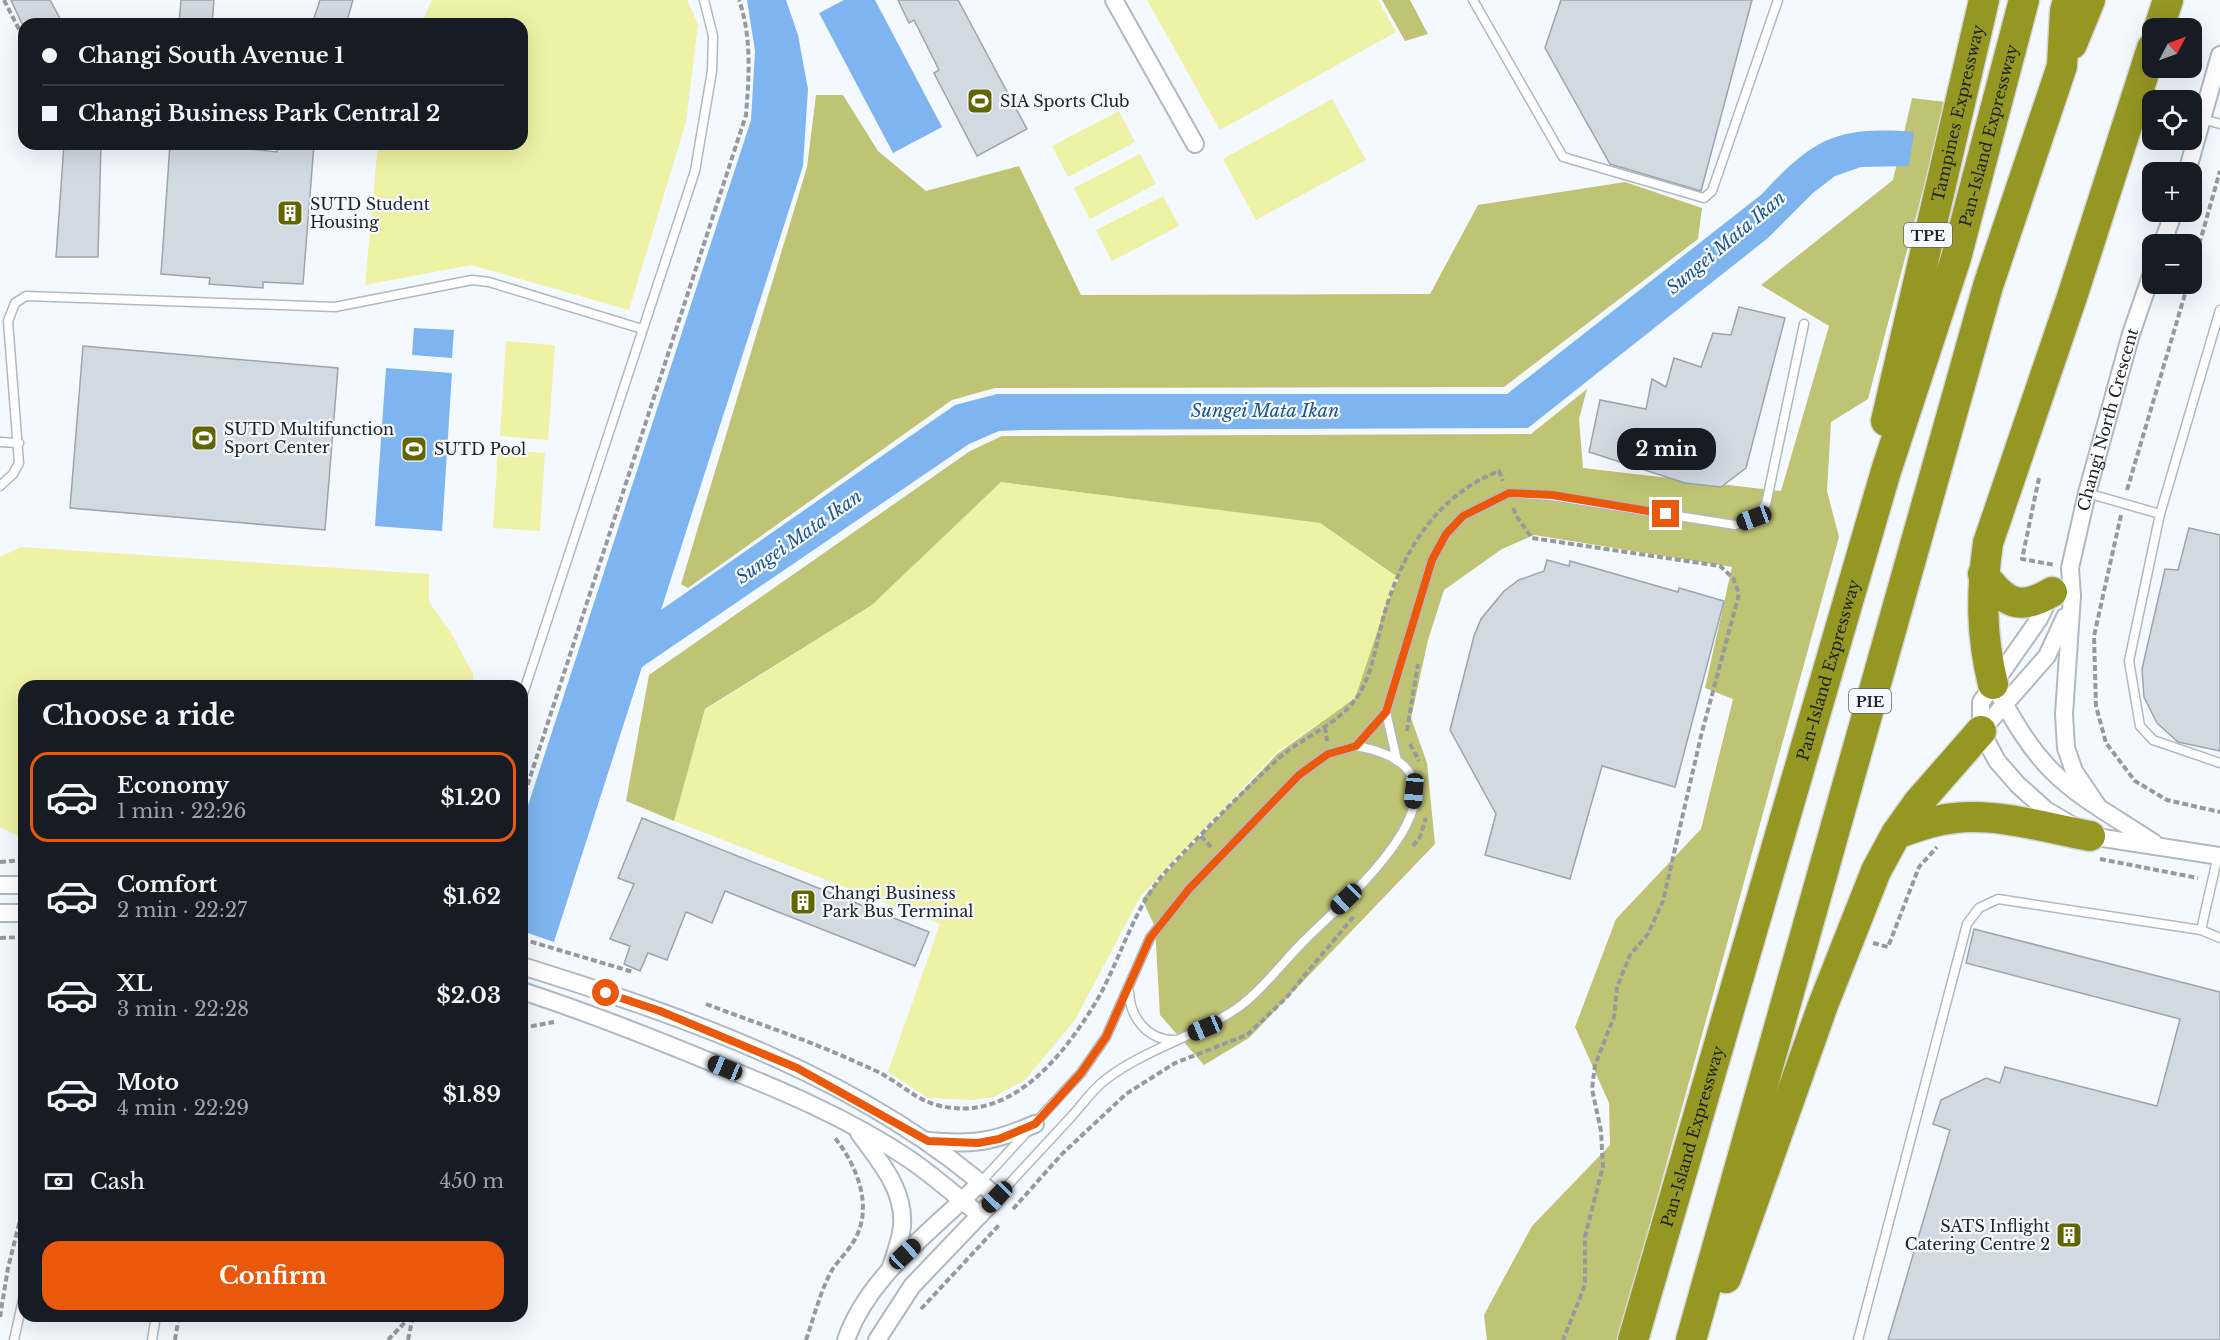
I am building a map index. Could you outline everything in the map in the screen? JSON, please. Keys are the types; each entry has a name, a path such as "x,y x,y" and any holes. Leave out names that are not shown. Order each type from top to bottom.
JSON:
{"highway":[{"name":"Tampines Expressway","path":"1886,471 1884,451 1890,398 1984,0"},
{"name":"Pan-Island Expressway","path":"1633,1340 1886,471 1956,258 2024,0"},
{"name":"PIE","path":"1691,1340 1989,286 2062,66 2065,11 2068,0"},
{"path":"2062,66 2090,0"},
{"path":"2162,18 2168,0"},
{"path":"1999,695 1982,622 1983,574 1988,543 2069,307 2142,78"},
{"path":"1983,574 2007,600 2022,604 2035,603 2062,594"},
{"path":"1702,1340 1743,1235 1849,937 1876,871 1896,834 1918,803 1981,731"},
{"path":"1896,834 1927,822 1956,818 1984,818 2093,847"}],"street":[{"path":"1114,0 1196,144"},
{"path":"2202,119 2220,55"},
{"name":"Changi North Crescent","path":"2145,294 2131,334 2086,493 2062,594 2060,632 2047,656 1999,695 1981,702 1981,731 1997,761 2018,785 2093,847 2157,845 2219,856"},
{"name":"Changi North Crescent","path":"1981,731 2039,619 2062,594"},
{"name":"Changi North Crescent","path":"2062,594 2066,748 2074,771 2097,805"},
{"name":"Changi North Crescent","path":"1999,695 2022,735 2052,771 2097,805 2157,845"},
{"path":"0,885 18,885"},
{"path":"0,913 18,913"},
{"path":"528,968 660,1011 797,1068 928,1141 997,1197 912,1286 877,1340"},
{"path":"528,993 649,1036 783,1091 853,1125 908,1158 980,1215"},
{"path":"928,1141 978,1143 999,1139 1035,1124"},
{"path":"853,1125 891,1177 900,1201 902,1226 891,1268"},
{"path":"846,1340 853,1320 891,1268 981,1182"}],"lane":[{"path":"528,680 695,171 712,72 713,36 704,0"},
{"path":"1473,0 1563,157 1704,198 1712,191 1778,0"},
{"path":"2202,119 2220,124"},
{"path":"0,486 14,474 19,464 8,321 15,303 26,296 335,307 472,280 489,282 642,329"},
{"path":"2220,310 2160,514 2129,661 2140,726 2153,740 2220,763"},
{"path":"0,315 8,321"},
{"path":"1356,746 1386,712 1432,560 1446,534 1463,516 1509,493 1552,495 1735,525 1754,518 1766,504 1804,324"},
{"path":"0,442 19,443"},
{"path":"2086,493 2160,514"},
{"path":"1386,712 1397,761"},
{"path":"981,1182 1081,1073 1106,1037 1129,990 1150,938 1189,889 1299,775 1328,754 1356,746 1386,752 1410,771 1414,791 1412,812 1398,842 1374,872 1239,1007 1205,1028 1141,1056 1103,1082 997,1197"},
{"path":"2201,930 2219,856"},
{"path":"1858,1340 1967,924 1979,908 1998,899 2201,930 2220,938"},
{"path":"1129,990 1129,1006 1136,1019 1157,1037 1178,1040"},
{"path":"14,1340 18,1322"},
{"path":"152,1340 155,1322"}],"path":[{"path":"4,0 18,27"},
{"path":"528,784 746,115 749,74 747,42 739,0"},
{"path":"2202,235 2220,171"},
{"path":"706,1004 844,1056 884,1075 917,1097 937,1105 971,1108 999,1103 1030,1085 1076,1035 1113,973 1140,909 1165,872 1280,757 1338,719 1353,704 1365,684 1387,606 1412,546 1428,522 1444,504 1486,476 1499,471 1517,517 1532,538 1720,566 1733,578 1739,594 1701,735 1663,901 1648,934 1630,955 1617,987 1614,1017 1595,1065 1592,1089 1601,1131 1603,1166 1585,1237 1585,1285 1563,1340"},
{"path":"1505,509 1513,506"},
{"path":"1420,652 1406,726 1411,748 1421,765"},
{"path":"1406,854 1420,837 1429,811"},
{"path":"1849,937 1888,947 1919,867 1944,838"},
{"path":"2093,847 2212,881"},
{"path":"0,862 18,860"},
{"path":"1010,1212 1062,1154 1126,1094 1175,1063 1247,1035 1286,998 1359,910"},
{"path":"0,938 18,937"},
{"path":"528,941 633,972"},
{"path":"544,1018 565,1025"},
{"path":"806,1340 821,1293 833,1269 854,1243 864,1218 860,1178 848,1154 833,1136"},
{"path":"917,1312 1003,1221"},
{"path":"0,1317 8,1268 18,1228"},
{"path":"175,1340 178,1322"},
{"path":"388,1340 406,1322"},
{"path":"408,1340 411,1322"}],"green space":[{"path":"432,0 687,0 698,24 686,122 629,310 471,265 365,285 377,150 528,150 528,18 424,18"},
{"path":"1147,0 1378,0 1396,32 1220,130"},
{"path":"1382,0 1410,0 1428,34 1405,41"},
{"path":"816,95 843,95 878,151 926,191 1019,166 1081,295 1430,294 1478,205 1625,182 1702,208 1698,239 1504,387 995,388 952,400 688,588 681,584 807,167"},
{"path":"1912,98 1946,102 1868,399 1831,422 1827,491 1839,537 1618,1340 1487,1340 1484,1315 1532,1226 1610,1145 1609,1103 1575,1027 1616,919 1701,829 1733,699 1705,688 1732,567 1534,535 1502,549 1444,590 1428,640 1411,718 1427,763 1435,844 1249,1038 1204,1065 1160,1015 1155,927 1142,899 1277,754 1355,698 1386,605 1399,578 1320,523 1001,482 872,605 705,709 674,821 626,801 649,675 970,451 1002,436 1531,434 1587,389 1579,419 1583,468 1781,491 1829,326 1761,285 1893,180"},
{"path":"1332,99 1366,160 1256,220 1223,159"},
{"path":"1119,111 1135,142 1068,177 1052,146"},
{"path":"1140,154 1156,184 1090,219 1074,188"},
{"path":"1163,196 1179,226 1112,261 1096,230"},
{"path":"506,341 555,345 548,440 500,436"},
{"path":"498,450 545,453 540,531 493,528"},
{"path":"1001,482 1320,523 1398,578 1386,605 1355,698 1276,753 1140,897 1075,1020 1025,1080 994,1097 972,1100 928,1098 888,1072 940,924 674,821 705,710 872,605"},
{"path":"21,547 429,574 429,602 451,633 473,674 474,680 18,680 18,836 0,827 0,557"}],"water":[{"name":"Sungei Mata Ikan","path":"747,0 786,0 798,35 808,89 803,166 661,610 955,405 997,394 1507,394 1762,194 1780,175 1813,148 1846,134 1865,131 1914,132 1909,166 1861,167 1835,176 1813,193 1768,238 1528,428 1026,430 999,431 969,444 642,667 554,942 528,933 528,806 751,120 755,51"},
{"path":"844,0 875,0 942,127 893,153 819,13"},
{"path":"414,328 454,330 452,358 412,355"},
{"name":"SUTD Pool","path":"386,368 452,373 442,531 375,526"}],"building":[{"path":"11,0 50,0 60,18 19,18"},
{"path":"181,0 214,0 212,18 180,18"},
{"path":"320,0 353,0 348,18 314,18"},
{"name":"SIA Sports Club","path":"898,0 958,0 1027,129 977,156 934,73 939,70 914,20 909,23"},
{"path":"1561,0 1752,0 1701,191 1610,164 1545,48"},
{"path":"64,150 101,150 98,257 56,257"},
{"path":"170,150 277,152 277,150 314,150 303,284 263,282 263,288 209,284 210,278 161,274"},
{"path":"1739,307 1785,318 1746,468 1721,487 1685,483 1589,452 1600,400 1646,409 1652,379 1666,387 1674,358 1701,367 1713,333 1731,335"},
{"name":"SUTD Multifunction Sport Center","path":"83,346 338,368 325,530 70,508"},
{"path":"2189,528 2220,535 2220,751 2178,742 2157,723 2144,697 2142,669 2165,569 2178,570"},
{"path":"1547,560 1569,566 1570,561 1678,592 1679,588 1724,601 1675,787 1602,766 1570,879 1485,855 1496,814 1450,730 1474,636 1481,619 1504,591 1519,580 1544,571"},
{"name":"Changi Business Park Bus Terminal","path":"642,818 929,932 915,966 725,891 712,923 686,912 667,960 648,953 640,971 624,964 630,946 610,939 634,884 618,878"},
{"name":"SATS Inflight Catering Centre 2","path":"1974,929 2220,992 2220,1340 1888,1340 1950,1130 1933,1124 1941,1100 1986,1078 2000,1083 2005,1067 2157,1106 2180,1019 1966,963"}],"place":[{"name":"SIA Sports Club","path":"980,101"},
{"name":"SUTD Student Housing","path":"290,213"},
{"name":"SUTD Multifunction Sport Center","path":"204,438"},
{"name":"SUTD Pool","path":"414,449"},
{"name":"Changi Business Park Bus Terminal","path":"803,902"},
{"name":"SATS Inflight Catering Centre 2","path":"2069,1235"}],"route":[{"path":"606,993 660,1011 797,1068 928,1141 978,1143 999,1139 1035,1124 1081,1073 1106,1037 1150,938 1189,889 1299,775 1328,754 1356,746 1372,731 1386,712 1432,560 1446,534 1463,516 1509,493 1552,495 1666,514"}]}
